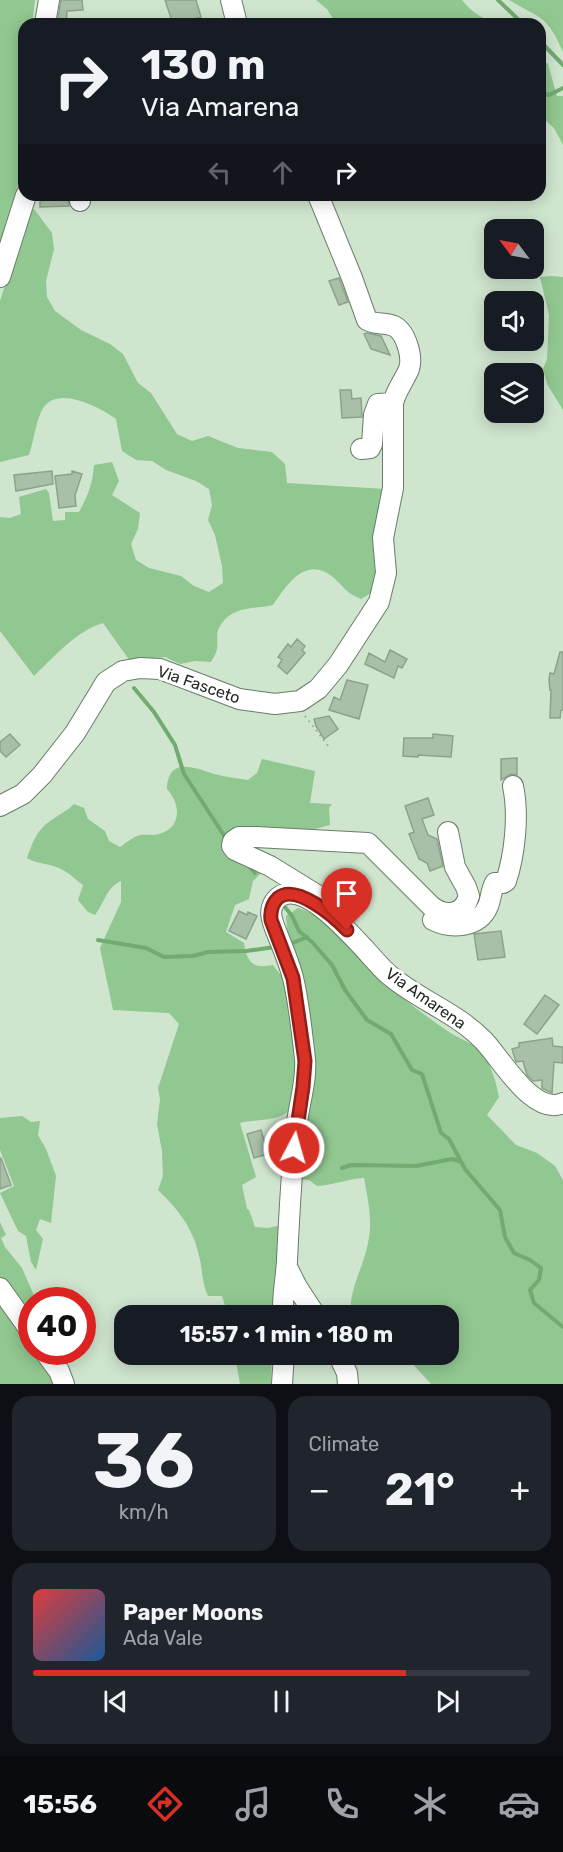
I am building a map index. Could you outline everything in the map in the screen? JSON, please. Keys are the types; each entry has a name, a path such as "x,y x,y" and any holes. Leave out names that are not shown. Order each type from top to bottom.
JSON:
{"street":[{"path":"46,18 49,0"},
{"path":"231,0 236,18"},
{"path":"0,277 24,201"},
{"path":"320,201 367,320 393,326 402,333 410,365 393,403 378,404 374,415 372,444 370,448 361,449"},
{"name":"Via Fasceto","path":"0,806 23,794 42,775 75,733 106,682 123,671 140,668 160,669 239,699 288,704 313,695 338,665 379,602 386,573 383,538 393,488 393,403"},
{"path":"417,893 423,912 432,920 442,924 455,926 480,918 487,908 493,886 495,883 503,884 509,873 514,838 515,795 513,786"},
{"path":"356,940 357,934 349,921 325,900 270,866 235,850 232,846 233,841 239,837 256,837 368,843 436,910 451,914 467,903 468,892 455,867 448,832"},
{"name":"Via Amarena","path":"284,1305 292,1166 305,1061 293,978 271,920 273,903 286,894 300,896 338,920 388,974 456,1018 484,1040 524,1089 536,1099 547,1105 557,1106 563,1103"},
{"path":"287,1267 309,1305"},
{"path":"0,1288 18,1313"},
{"path":"55,1365 64,1384"},
{"path":"282,1384 283,1365"},
{"path":"343,1365 348,1384"}],"path":[{"path":"288,704 302,714 329,747"}],"green space":[{"path":"0,0 35,0 33,18 18,18 18,184 0,242"},
{"path":"316,0 462,0 470,9 484,18 332,18 327,9"},
{"path":"509,0 563,0 563,52 546,23 546,18"},
{"path":"546,62 557,96 563,96 563,145 554,128 546,121"},
{"path":"34,209 52,233 54,249 46,281 47,297 55,311 81,330 110,344 123,354 138,383 151,393 177,434 192,441 208,436 238,448 272,452 285,464 287,483 385,489 375,571 376,590 361,599 325,572 316,569 307,570 299,574 285,588 273,605 242,610 229,616 218,630 217,649 211,662 195,661 180,664 165,657 130,661 103,623 75,638 34,676 0,631 0,517 10,518 21,514 19,497 46,489 49,493 53,521 65,520 65,512 79,512 91,484 94,465 112,462 119,481 112,495 140,513 138,529 131,544 136,560 149,568 181,576 194,586 209,592 223,583 222,566 215,535 208,520 212,505 209,489 196,481 166,470 152,461 136,460 122,451 116,419 99,409 67,398 49,402 40,415 29,455 0,462 0,301 28,212"},
{"path":"544,277 563,277 563,410 547,384 544,373 547,359 549,315 540,279 544,279"},
{"path":"262,759 315,771 310,803 332,804 329,808 330,825 311,830 230,830 223,839 231,858 261,873 253,881 249,899 235,905 226,932 244,943 252,963 260,966 273,965 283,978 293,1026 296,1068 296,1087 289,1111 272,1119 240,1123 256,1177 242,1185 247,1209 255,1227 268,1228 281,1225 283,1231 273,1305 225,1305 222,1296 208,1296 190,1230 179,1213 158,1190 163,1176 162,1151 157,1124 160,1099 158,1088 179,1024 169,1013 113,1010 100,948 121,902 121,881 109,891 95,915 88,912 78,900 83,885 59,868 27,858 42,828 74,804 84,808 88,819 105,831 109,841 120,847 138,836 159,834 172,827 177,808 167,789 168,779 177,768 190,767 248,780 257,773"},
{"path":"298,908 309,912 330,927 377,976 403,998 440,1026 482,1053 492,1071 499,1097 487,1115 516,1145 537,1153 555,1166 563,1180 563,1384 431,1384 414,1365 459,1365 459,1305 351,1305 354,1288 366,1252 370,1227 364,1178 317,1186 309,1180 299,1179 302,996 286,916"},
{"path":"22,1116 31,1122 40,1121 38,1135 56,1176 51,1223 40,1219 36,1230 43,1239 36,1270 31,1262 26,1236 18,1231 0,1193 14,1186 0,1150 0,1118"},
{"path":"0,1222 6,1235 1,1238 5,1247 22,1268 30,1287 18,1287 18,1304 0,1279"},
{"path":"0,1296 18,1322 18,1365 47,1365 58,1384 0,1384"},
{"path":"237,1365 272,1365 271,1384 240,1384"}],"building":[{"path":"61,0 82,0 83,10 67,11 66,18 58,18"},
{"path":"165,0 196,0 201,17 171,18"},
{"path":"40,201 69,201 69,206 40,207"},
{"path":"339,278 348,302 339,305 329,281"},
{"path":"364,334 381,336 390,355 371,349"},
{"path":"340,390 351,390 352,399 361,398 362,417 342,418"},
{"path":"52,471 53,484 16,491 14,475"},
{"path":"72,471 82,474 75,495 76,506 59,508 55,476 72,474"},
{"path":"297,639 305,646 302,650 305,653 287,674 278,666 282,660 278,657 288,644 291,647"},
{"path":"390,650 407,659 402,668 398,666 394,678 365,664 369,653 385,662"},
{"path":"560,652 563,652 563,710 561,710 560,718 550,718 550,673 554,674"},
{"path":"347,680 368,685 359,719 329,710 334,697 340,700"},
{"path":"329,716 338,729 324,739 314,719"},
{"path":"10,734 20,745 6,757 0,751 0,742"},
{"path":"433,734 453,736 451,757 403,756 404,738 433,738"},
{"path":"517,758 517,775 511,774 501,780 501,759"},
{"path":"428,798 434,815 422,819 428,835 437,839 443,866 430,871 427,863 419,859 409,834 414,832 405,806"},
{"path":"239,911 257,916 246,939 229,931"},
{"path":"501,931 505,957 478,960 474,934"},
{"path":"545,995 559,1005 537,1034 524,1024"},
{"path":"552,1038 553,1046 563,1047 563,1063 554,1062 552,1093 542,1088 542,1080 533,1081 527,1075 523,1061 516,1062 512,1049 519,1047 519,1043"},
{"path":"261,1130 268,1154 254,1158 247,1134"},
{"path":"0,1159 11,1185 0,1189"}],"waterway":[{"path":"498,0 517,18"},
{"path":"546,47 563,65"},
{"path":"546,94 549,95 563,88"},
{"path":"134,688 154,712 175,745 184,774 227,840"},
{"path":"247,864 255,873"},
{"path":"285,907 299,931 332,965 345,990 367,1020 391,1034 412,1070 422,1074 441,1133 449,1139 465,1169 500,1210 505,1237 514,1253 541,1268 539,1280 530,1290 534,1303 563,1327"},
{"path":"288,945 307,937"},
{"path":"98,940 146,948 164,957 275,947"},
{"path":"342,1168 351,1165 416,1166 452,1159 459,1161"}],"route":[{"path":"294,1148 305,1061 293,978 271,920 273,903 286,894 296,895 320,907 347,930"}]}
